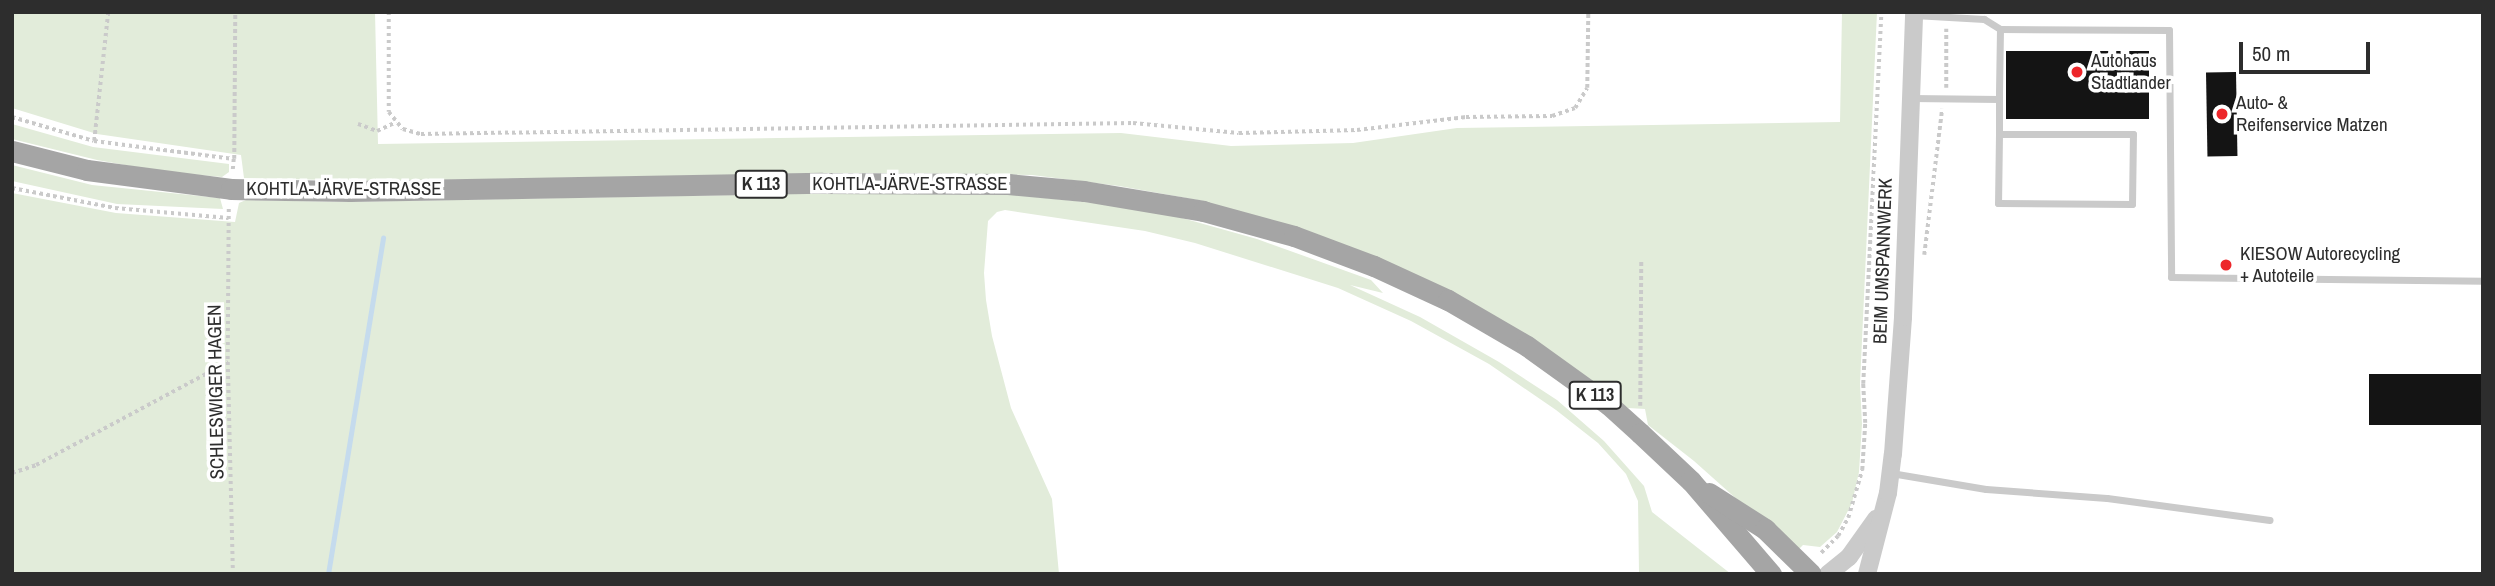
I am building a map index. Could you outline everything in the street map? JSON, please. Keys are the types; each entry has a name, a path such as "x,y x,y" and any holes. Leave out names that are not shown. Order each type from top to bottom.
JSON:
{"main road":[{"name":"KOHTLA-JÄRVE-STRASSE","path":"12,151 87,170 165,182 283,191 908,183 1043,187 1152,201 1294,236 1374,266 1448,300 1561,368 1640,433 1691,481 1771,574"},
{"name":"KOHTLA-JÄRVE-STRASSE","path":"1691,481 1765,529 1811,574"}],"street":[{"name":"BEIM UMSPANNWERK","path":"1867,574 1891,473 1903,317 1913,14"},
{"name":"BEIM UMSPANNWERK","path":"1828,574 1849,557 1882,510"}],"lane":[{"path":"1913,14 1984,19 2000,29 2169,30 2171,276 2483,281"},
{"path":"1999,134 2133,134 2132,204 1998,203 2000,29"},
{"path":"1910,98 1999,99"},
{"path":"1891,473 1986,489 2107,498 2270,520"}],"path":[{"path":"94,141 108,12"},
{"path":"233,170 235,12"},
{"path":"389,12 387,101 402,129 422,134 1133,123 1239,133 1357,130 1466,117 1552,116 1575,108 1587,88 1588,12"},
{"path":"1821,553 1838,536 1848,518 1862,471 1865,433 1863,371 1881,12"},
{"path":"12,117 94,141 234,159"},
{"path":"358,124 377,131 396,122"},
{"path":"12,188 115,208 229,218"},
{"name":"SCHLESWIGER HAGEN","path":"229,209 228,362 233,574"},
{"path":"1640,433 1641,262"},
{"path":"12,474 36,464 228,362"}],"green space":[{"path":"12,12 375,12 378,144 1121,133 1231,146 1353,143 1457,128 1840,122 1842,12 1877,12 1860,384 1862,424 1859,472 1852,503 1837,532 1820,547 1803,545 1796,552 1694,461 1648,425 1645,409 1628,408 1544,348 1203,201 1119,186 1032,175 845,173 374,181 244,178 241,155 97,134 12,108"},
{"path":"12,124 93,147 229,164 229,172 222,177 164,172 97,160 12,139"},
{"path":"12,165 92,185 220,198 223,209 117,204 12,181"},
{"path":"12,193 116,213 235,222 239,203 246,200 343,202 844,193 1017,195 1124,206 1175,216 1257,239 1371,280 1383,293 1350,285 1420,317 1499,362 1557,400 1604,441 1644,486 1652,512 1731,574 1639,574 1638,501 1626,474 1598,443 1556,410 1489,364 1411,321 1338,288 1195,243 1145,231 1005,210 997,212 988,221 984,273 986,300 992,336 1011,408 1052,499 1059,574 12,574"}],"building":[{"name":"Autohaus Stadtlander","path":"2006,51 2149,51 2149,119 2006,119"},
{"name":"Auto- & Reifenservice Matzen","path":"2236,72 2237,156 2207,157 2206,73"},
{"path":"2369,374 2483,374 2483,425 2369,425"}],"waterway":[{"path":"328,574 383,237"}],"place":[{"name":"Autohaus Stadtlander","path":"2077,72"},
{"name":"Auto- & Reifenservice Matzen","path":"2222,114"},
{"name":"KIESOW Autorecycling + Autoteile","path":"2226,265"}]}
